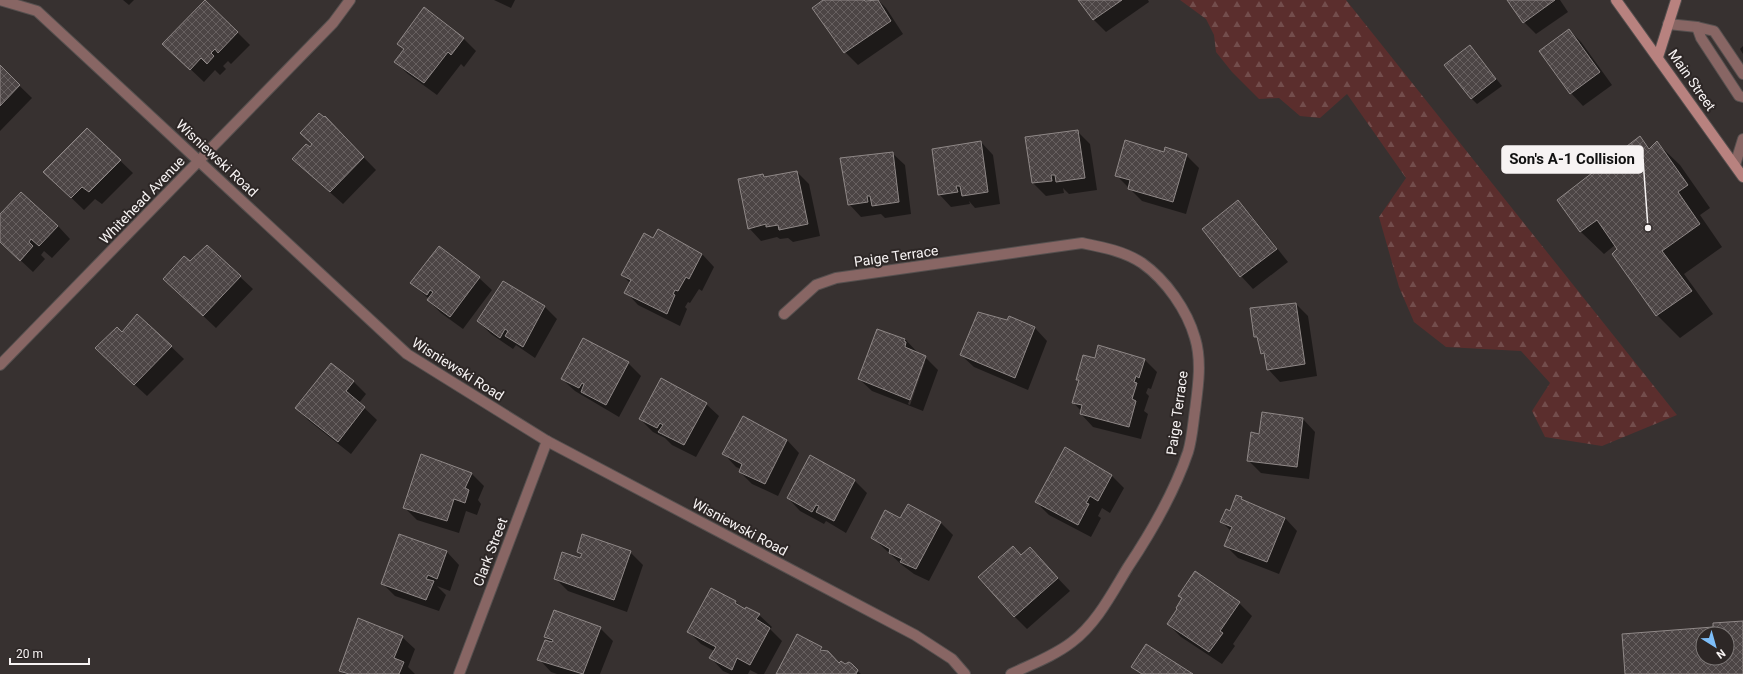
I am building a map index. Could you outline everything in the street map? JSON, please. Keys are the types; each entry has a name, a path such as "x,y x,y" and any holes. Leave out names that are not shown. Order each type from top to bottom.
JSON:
{"main road":[{"name":"Main Street","path":"1616,0 1743,177"},
{"path":"1658,57 1676,0"}],"street":[{"name":"Wisniewski Road","path":"0,0 37,11 407,354 547,441 915,635 952,659 965,674"},
{"name":"Whitehead Avenue","path":"0,365 333,23 350,0"},
{"path":"1668,24 1697,27 1714,31 1743,74"},
{"path":"1697,27 1701,38 1739,96 1743,97"},
{"path":"1735,165 1743,139"},
{"name":"Paige Terrace","path":"784,314 816,285 836,278 1082,244 1110,249 1141,263 1164,283 1178,303 1189,321 1196,339 1198,386 1189,450 1178,479 1151,531 1093,622 1073,642 1053,654 1011,674"},
{"name":"Clark Street","path":"459,674 547,441"}],"green space":[{"path":"1180,0 1346,0 1677,415 1602,446 1545,437 1532,411 1550,383 1521,351 1446,347 1414,322 1399,287 1379,217 1406,178 1347,94 1320,118 1300,116 1279,98 1259,99 1232,72 1216,52 1214,35 1206,19"}],"building":[{"path":"205,0 238,32 218,53 215,49 211,53 214,56 207,64 201,58 190,70 162,44"},
{"path":"823,0 878,0 891,21 844,53 812,8"},
{"path":"1078,0 1122,0 1093,20"},
{"path":"1507,0 1555,0 1523,23"},
{"path":"424,7 464,38 451,55 448,52 424,83 394,62 404,49 397,44"},
{"path":"1569,29 1600,72 1570,94 1539,51"},
{"path":"1470,45 1496,79 1471,99 1444,65"},
{"path":"0,65 20,85 0,106"},
{"path":"319,113 324,117 325,116 364,157 330,192 292,159 306,144 310,147 312,144 300,133"},
{"path":"87,128 121,160 89,192 82,187 71,198 43,172"},
{"path":"1078,130 1085,178 1056,182 1055,175 1051,175 1052,181 1032,183 1025,137"},
{"path":"1640,136 1649,149 1657,141 1688,185 1678,192 1700,224 1662,251 1692,291 1656,316 1612,254 1617,249 1597,220 1580,232 1557,200"},
{"path":"1125,140 1164,152 1165,147 1187,154 1173,202 1128,189 1130,180 1115,176"},
{"path":"981,141 988,192 962,196 960,186 956,186 958,192 938,195 932,149"},
{"path":"893,152 899,202 872,206 870,196 867,196 868,202 848,205 840,158"},
{"path":"797,171 808,224 779,230 778,225 766,227 766,224 748,229 738,179 763,174 764,177"},
{"path":"21,192 58,226 39,246 31,239 29,242 33,246 20,261 0,242 0,214"},
{"path":"1238,200 1277,249 1240,277 1202,229"},
{"path":"658,229 702,254 689,279 686,277 678,291 675,290 673,294 675,295 667,314 624,293 631,280 621,275 644,233 653,238"},
{"path":"207,245 241,276 203,316 163,279 184,256 190,261"},
{"path":"439,246 480,277 450,317 427,300 433,292 430,290 427,295 410,283"},
{"path":"503,281 545,306 523,347 505,336 508,331 505,329 500,338 477,321"},
{"path":"1296,303 1305,364 1267,370 1264,353 1261,354 1257,337 1254,337 1250,308"},
{"path":"978,312 1007,320 1009,316 1035,327 1015,378 960,355"},
{"path":"137,314 172,346 134,385 95,348 117,327 122,332"},
{"path":"877,329 905,339 905,347 926,356 910,400 858,379"},
{"path":"583,338 629,362 606,405 581,392 584,384 582,383 579,388 561,379"},
{"path":"1098,345 1145,359 1139,378 1136,376 1134,382 1137,383 1132,399 1136,401 1129,427 1080,414 1082,405 1072,403 1079,380 1076,380 1083,355 1095,358"},
{"path":"331,363 354,381 346,391 365,407 338,442 295,408"},
{"path":"661,378 707,403 684,445 658,432 663,425 660,423 657,428 639,419"},
{"path":"1262,412 1303,418 1297,467 1247,461 1251,432 1259,434"},
{"path":"743,416 787,440 765,484 739,472 742,464 722,454"},
{"path":"1065,447 1112,475 1098,501 1090,496 1086,503 1089,504 1078,525 1035,502"},
{"path":"421,454 472,473 465,488 469,490 465,503 454,499 447,521 403,508"},
{"path":"810,455 855,480 834,521 816,512 819,506 816,505 812,512 787,498"},
{"path":"1236,495 1242,497 1241,499 1285,518 1267,562 1224,546 1232,527 1220,522 1226,509 1230,511"},
{"path":"908,504 941,522 916,569 900,562 902,559 889,553 890,549 871,538 885,510 900,518"},
{"path":"399,534 447,551 437,579 428,575 426,579 434,581 426,600 381,584"},
{"path":"582,534 631,551 614,600 554,579 562,552 580,558 582,554 577,552"},
{"path":"1013,546 1021,555 1030,547 1058,578 1014,617 978,577"},
{"path":"1195,571 1240,602 1220,631 1223,633 1209,652 1167,624 1182,598 1178,596"},
{"path":"711,588 736,601 735,603 745,609 746,607 760,614 756,619 770,628 750,665 737,658 732,670 709,658 716,647 687,632"},
{"path":"554,610 601,627 583,674 537,660 545,640 552,642 553,640 544,637"},
{"path":"358,618 403,636 394,658 404,662 399,674 349,674 339,671"},
{"path":"1743,621 1743,674 1625,674 1622,634 1695,628 1695,666 1735,666 1735,626 1713,626 1713,623"},
{"path":"797,634 822,647 820,650 828,651 839,663 841,661 845,664 849,662 852,664 858,670 856,674 776,674"},
{"path":"1146,644 1193,674 1142,674 1131,667"}],"place":[{"name":"Son's A-1 Collision","path":"1648,228"}]}
